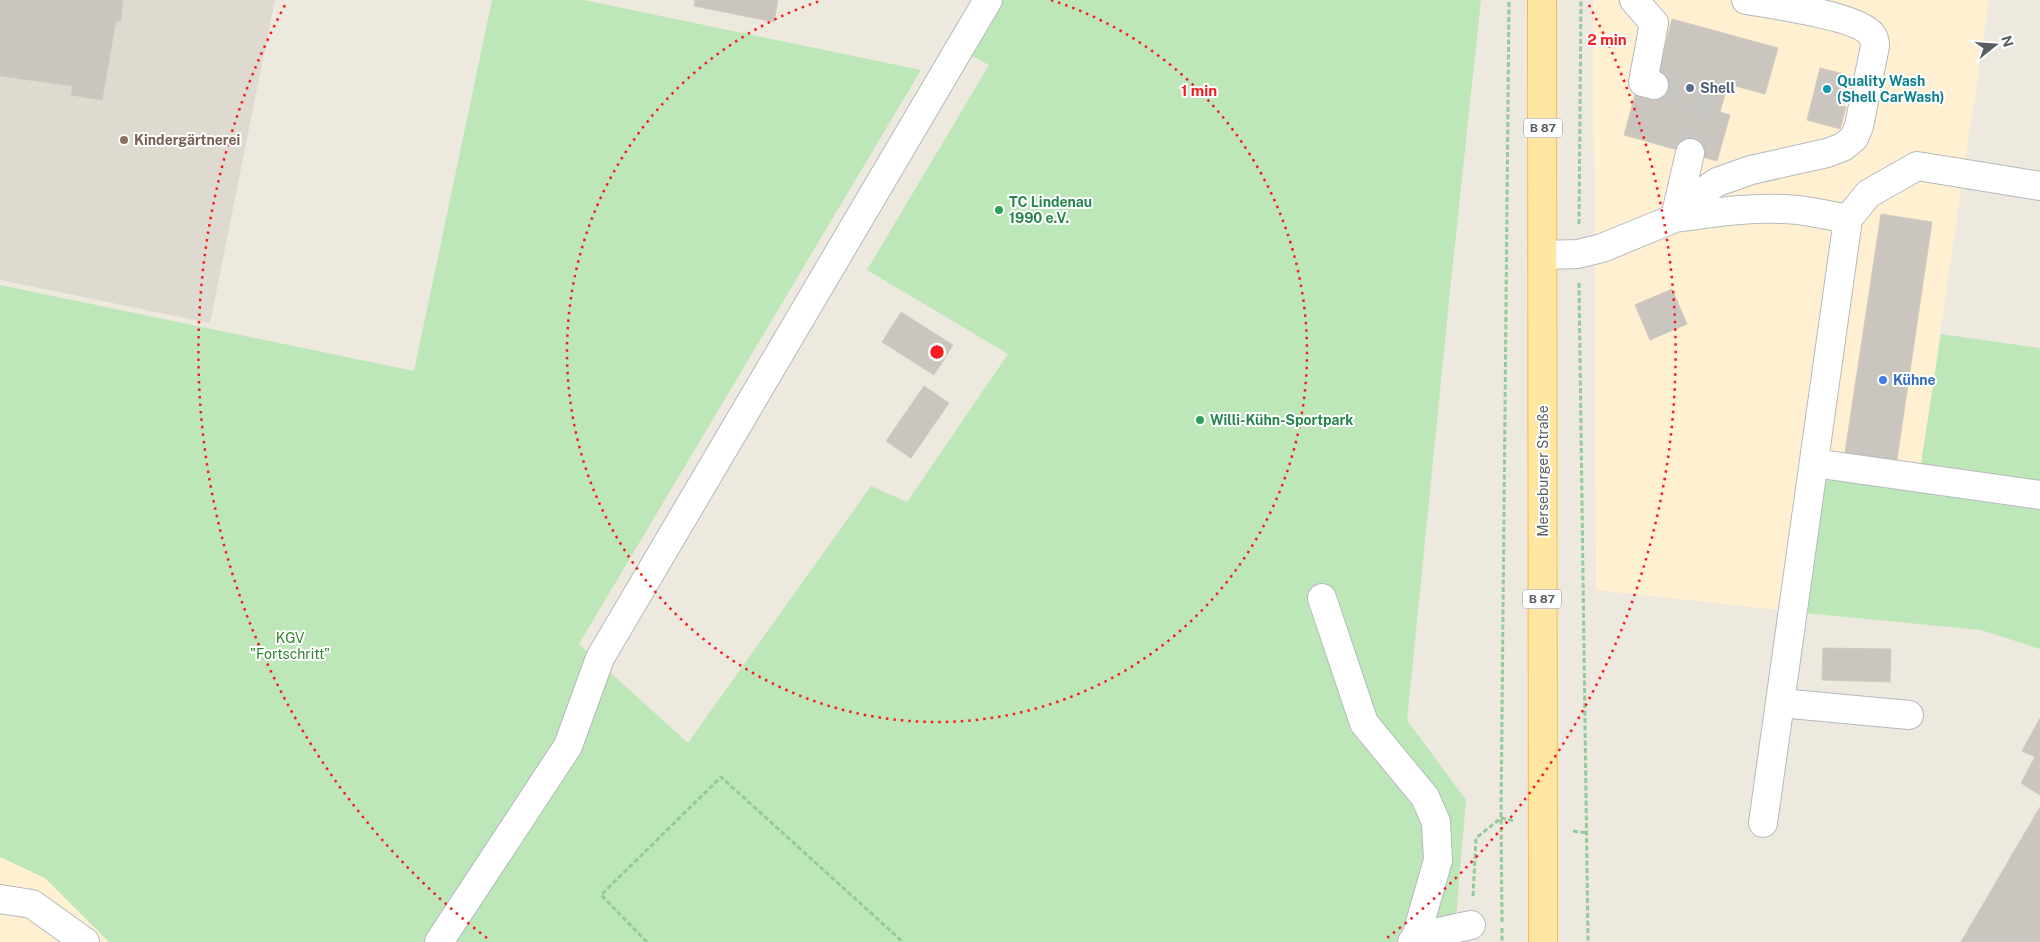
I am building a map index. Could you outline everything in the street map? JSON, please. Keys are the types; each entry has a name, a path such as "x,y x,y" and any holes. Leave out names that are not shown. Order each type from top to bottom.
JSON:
{"main road":[{"name":"Merseburger Straße","path":"1542,0 1544,255 1543,942"}],"lane":[{"path":"439,942 568,746 600,658 988,0"},
{"path":"1634,0 1654,23 1643,82 1654,85"},
{"path":"1681,217 1717,182 1751,170 1827,153 1843,147 1854,138 1859,126 1875,46 1872,36 1860,26 1834,17 1746,0"},
{"path":"1681,217 1690,153"},
{"path":"1764,823 1848,219 1868,194 1917,166 2040,186"},
{"path":"1544,255 1578,254 1602,248 1681,217 1747,209 1798,210 1848,219"},
{"path":"1814,463 2040,495"},
{"path":"1322,598 1364,723 1425,797 1436,822 1438,860 1414,939"},
{"path":"1780,704 1910,715"},
{"path":"0,899 32,904 85,942"},
{"path":"1414,939 1471,925"}],"path":[{"path":"1502,942 1501,818 1508,0"},
{"path":"1582,0 1578,254 1588,942"},
{"path":"647,942 601,895 721,777 903,942"},
{"path":"1501,818 1542,827"},
{"path":"1471,925 1476,838 1501,818"}],"shaded area":[{"name":"Kindergärtnerei","path":"0,0 275,0 210,323 0,280"},
{"path":"1593,0 1989,0 1919,477 1805,613 1596,590"},
{"path":"0,857 45,878 109,942 0,942"}],"green space":[{"name":"KGV \"Fortschritt\"","path":"492,0 584,0 921,70 579,644 688,743 871,486 907,502 1008,354 867,270 989,65 970,55 1003,0 1481,0 1407,720 1466,800 1454,942 109,942 45,878 0,857 0,285 414,371"},
{"path":"1941,334 2040,348 2040,649 1981,630 1805,613 1825,471 1919,477"}],"building":[{"path":"0,0 123,0 121,21 116,21 102,100 71,95 73,86 0,76"},
{"path":"695,0 778,0 774,22 694,6"},
{"name":"Shell","path":"1672,19 1778,48 1765,94 1728,84 1720,112 1730,115 1717,161 1624,135 1636,91 1661,62"},
{"name":"Quality Wash (Shell CarWash)","path":"1820,68 1844,74 1836,104 1846,107 1840,129 1807,120"},
{"name":"Kühne","path":"1881,214 1932,222 1896,466 1844,459"},
{"path":"1672,289 1687,324 1650,340 1635,305"},
{"path":"901,312 953,345 934,375 882,342"},
{"path":"924,386 949,403 911,458 886,441"},
{"path":"1823,648 1891,649 1890,682 1822,680"},
{"path":"2040,718 2040,795 2021,783 2035,757 2022,751"},
{"path":"2040,807 2040,942 1961,942"}],"tunnel":[{"path":"1654,85 1703,98 1690,153"}],"place":[{"name":"Shell","path":"1690,88"},
{"name":"Quality Wash (Shell CarWash)","path":"1827,89"},
{"name":"Kindergärtnerei","path":"124,140"},
{"name":"TC Lindenau 1990 e.V.","path":"999,210"},
{"name":"Kühne","path":"1883,380"},
{"name":"Willi-Kühn-Sportpark","path":"1200,420"}]}
